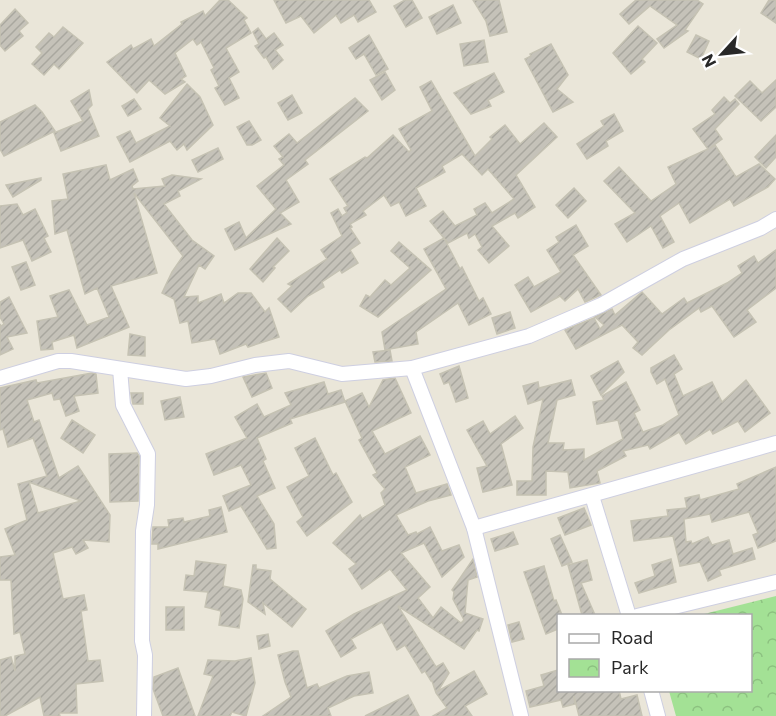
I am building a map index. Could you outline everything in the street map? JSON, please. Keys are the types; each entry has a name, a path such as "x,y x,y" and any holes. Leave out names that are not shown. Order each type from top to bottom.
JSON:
{"street":[{"path":"0,378 71,360 186,379 211,376 255,365 289,361 342,374 412,368 528,336 601,305 682,259 761,228 776,219"},
{"path":"412,368 474,528 520,716"},
{"path":"120,369 123,405 148,454 147,505 142,531 144,716"},
{"path":"474,528 776,443"},
{"path":"592,496 629,614"},
{"path":"641,614 776,582"},
{"path":"652,692 658,716"}],"green space":[{"path":"776,596 776,716 676,716 669,692 752,692 752,614 704,614"}],"building":[{"path":"220,0 228,0 247,18 244,20 251,33 226,48 239,72 229,78 239,98 225,105 215,88 219,86 211,70 214,68 201,42 197,45 193,39 175,53 186,76 181,79 185,82 165,94 149,80 137,93 107,62 131,45 133,49 151,39 154,46 182,24 181,22 203,11 205,16"},
{"path":"274,0 369,0 376,12 358,22 354,15 341,23 336,15 314,33 301,16 286,23"},
{"path":"405,0 412,0 422,18 406,27 394,6"},
{"path":"473,0 499,0 507,32 490,36 486,21"},
{"path":"636,0 697,0 703,4 685,30 688,31 664,48 657,39 677,25 650,6 629,24 620,14"},
{"path":"769,0 776,0 776,23 761,13"},
{"path":"453,5 461,23 437,34 429,17"},
{"path":"15,9 28,23 19,31 23,36 5,51 0,45 0,25"},
{"path":"638,26 657,43 642,59 645,62 631,74 613,53"},
{"path":"63,27 83,43 59,69 54,64 44,75 32,64 42,53 36,47 49,33 54,37"},
{"path":"258,28 266,39 274,33 283,45 275,50 283,60 273,69 266,57 264,58 255,46 259,44 253,32"},
{"path":"369,35 388,69 376,75 364,54 356,59 349,48"},
{"path":"696,35 709,41 701,59 687,52"},
{"path":"484,40 488,62 464,66 460,44"},
{"path":"551,44 568,75 557,89 573,102 553,112 525,59 531,56 530,54"},
{"path":"385,72 395,90 382,100 370,80"},
{"path":"494,73 504,92 488,100 491,106 471,114 454,93"},
{"path":"776,80 776,107 761,121 735,96 750,81 762,93"},
{"path":"431,81 475,156 492,139 490,137 505,125 520,144 544,123 557,137 516,175 535,207 518,218 515,213 492,226 509,246 489,263 478,250 482,247 475,234 469,238 467,233 448,243 430,221 443,211 455,226 477,215 474,209 485,203 492,213 514,199 488,169 482,175 462,154 442,166 445,172 416,188 426,206 406,216 399,202 391,206 384,195 363,211 366,215 350,224 352,227 350,228 360,243 350,250 358,263 342,273 340,270 322,282 324,287 308,296 291,312 278,299 292,286 288,284 327,259 321,250 342,236 331,213 338,209 342,216 347,213 344,208 348,206 330,179 365,157 367,158 393,135 409,152 411,150 399,129 432,111 420,87"},
{"path":"187,84 200,97 213,125 187,150 184,144 177,150 170,141 130,162 117,137 130,131 136,143 170,126 160,118"},
{"path":"89,90 92,105 88,109 99,136 61,151 54,133 83,121 71,101"},
{"path":"292,95 302,113 288,120 278,103"},
{"path":"724,97 730,103 735,99 739,104 715,129 722,139 710,148 715,145 736,177 759,164 775,179 768,187 734,206 730,199 690,223 679,203 660,216 674,242 663,248 651,226 627,242 615,224 635,213 604,181 619,167 651,201 676,184 668,167 708,149 693,129 715,114 712,110"},
{"path":"355,98 368,111 305,160 308,164 286,180 299,202 280,213 291,224 235,250 225,229 239,222 246,238 276,209 257,186 284,165 279,159 283,157 274,146 289,134 297,143"},
{"path":"134,99 141,109 128,116 122,106"},
{"path":"35,105 55,131 4,156 0,149 0,122"},
{"path":"614,114 623,131 606,141 608,146 587,159 577,144 604,126 601,121"},
{"path":"249,121 261,140 252,145 247,145 237,127"},
{"path":"776,135 776,157 766,168 755,157"},
{"path":"218,148 223,159 198,172 192,160"},
{"path":"106,165 110,180 133,169 138,181 132,186 133,189 165,186 162,179 172,175 201,179 178,191 180,196 164,204 192,240 214,256 205,269 199,265 184,297 198,296 198,303 221,294 224,303 238,293 251,293 265,312 269,308 279,337 248,347 246,344 220,354 215,339 192,343 188,321 180,323 174,299 162,293 183,256 134,193 157,273 111,286 129,327 77,348 74,335 52,342 53,349 41,350 37,321 58,317 50,296 69,290 87,325 109,317 97,288 85,294 67,230 55,234 52,201 68,199 63,174"},
{"path":"41,178 13,197 6,185"},
{"path":"574,188 586,201 568,218 556,205"},
{"path":"17,204 23,215 35,209 48,236 44,238 51,252 32,261 23,240 0,248 0,206"},
{"path":"576,225 588,246 573,255 601,295 585,302 578,289 565,301 560,296 531,312 515,285 528,277 534,287 561,272 547,250 559,242 556,237"},
{"path":"277,238 289,251 273,267 275,268 263,282 250,269"},
{"path":"444,238 479,301 483,298 491,314 469,325 458,303 416,332 418,344 385,350 382,332 446,289 424,249"},
{"path":"399,242 431,270 378,317 360,306 366,295 370,297 385,280 391,285 410,268 391,251"},
{"path":"776,250 776,288 747,310 756,322 734,337 712,306 701,312 699,308 669,330 642,355 633,348 638,342 622,325 576,349 565,330 594,318 600,329 604,325 595,317 612,309 615,315 642,292 662,314 684,298 687,303 727,283 742,273 738,266 754,256 758,263"},
{"path":"26,262 35,285 21,290 12,267"},
{"path":"9,297 27,333 7,337 13,349 0,355 0,324 1,326 4,324 0,317 0,302"},
{"path":"510,312 515,328 497,334 492,318"},
{"path":"130,334 145,337 145,356 128,355"},
{"path":"390,350 392,361 375,362 373,352"},
{"path":"674,355 682,369 674,374 683,396 712,382 722,402 746,380 770,413 745,432 738,421 713,434 710,429 686,444 679,432 650,449 648,445 623,451 626,456 597,471 600,483 570,488 568,472 546,471 546,495 517,495 517,481 532,481 533,447 543,399 528,404 523,386 538,382 539,388 571,380 575,395 557,400 548,443 564,443 563,450 584,449 584,460 623,439 618,420 597,424 593,402 604,400 602,396 626,382 640,410 634,413 643,432 663,425 679,415 665,379 657,384 651,372 651,368"},
{"path":"618,361 624,372 601,395 591,376"},
{"path":"459,366 468,398 456,402 449,382 444,384 440,374"},
{"path":"266,373 272,388 252,397 243,377"},
{"path":"96,374 98,393 74,396 79,411 66,416 60,399 54,400 52,393 27,400 34,422 39,420 59,478 78,466 110,515 109,542 83,540 88,548 76,554 72,547 53,553 63,599 84,595 87,610 81,611 88,661 100,660 103,681 76,684 77,713 44,716 40,697 5,716 0,716 0,660 11,657 15,671 15,656 25,654 20,632 14,634 11,580 0,580 0,557 15,555 5,529 27,520 18,484 47,476 33,438 8,447 3,429 0,430 0,388 36,380 37,383","holes":["29,482 81,501 38,513"]},
{"path":"395,378 411,413 372,431 385,454 420,436 430,455 405,467 416,493 447,484 451,495 428,501 396,515 408,535 416,532 417,534 430,527 442,551 459,545 464,557 442,577 424,543 401,553 430,587 418,598 433,618 441,607 461,623 464,620 453,599 452,590 473,559 477,577 468,580 465,613 483,619 479,631 477,630 464,649 398,606 436,667 443,663 449,673 438,691 474,671 487,694 465,706 472,716 433,716 447,708 436,693 432,681 425,671 422,673 405,645 397,650 382,622 351,639 356,648 341,657 326,631 354,614 407,590 390,569 362,589 349,569 356,564 333,543 360,515 362,519 385,505 381,493 385,489 373,475 377,473 359,440 362,438 345,401 362,393 369,407 383,380"},
{"path":"324,382 328,394 341,390 345,402 290,419 292,423 257,438 266,459 263,461 275,488 257,496 274,524 276,548 267,549 241,506 229,511 223,496 251,485 241,465 214,475 206,454 247,438 235,417 257,404 264,417 291,405 285,393"},
{"path":"131,393 143,393 143,404 133,404"},
{"path":"180,397 184,417 165,420 161,401"},
{"path":"515,416 523,428 501,444 512,485 483,492 477,468 487,466 467,430 483,421 490,434"},
{"path":"72,420 95,435 83,453 61,438"},
{"path":"315,438 333,475 336,473 352,502 307,536 297,522 303,517 287,487 309,476 295,448"},
{"path":"137,453 139,456 138,501 110,502 109,454"},
{"path":"776,467 776,541 758,548 753,535 758,533 749,512 712,522 710,514 684,519 686,542 691,541 692,544 708,537 712,545 729,540 733,554 752,548 755,559 719,570 721,575 708,581 700,562 680,566 673,536 634,541 631,521 668,516 667,510 687,508 685,498 699,495 700,500 739,489 737,484"},
{"path":"221,507 227,532 158,549 158,544 152,544 153,527 169,527 168,520 183,518 184,522 210,516 209,510"},
{"path":"584,508 591,525 565,535 558,518"},
{"path":"513,532 518,544 495,551 491,539"},
{"path":"560,535 572,562 562,566 551,539"},
{"path":"671,559 676,582 639,593 635,583 655,576 652,565"},
{"path":"587,560 592,580 581,583 595,614 582,614 568,565"},
{"path":"196,561 226,565 223,586 241,590 243,599 239,628 219,625 221,611 205,607 208,592 184,590 186,575 194,576"},
{"path":"253,565 256,565 256,569 271,571 270,579 306,609 292,627 263,603 265,614 248,602"},
{"path":"544,566 554,601 556,600 562,614 557,614 557,629 546,634 524,572"},
{"path":"166,607 184,607 184,630 166,630"},
{"path":"519,622 524,639 512,642 508,625"},
{"path":"268,634 270,646 259,649 257,636"},
{"path":"298,651 307,688 317,684 319,688 347,676 369,672 373,693 354,696 328,708 331,716 263,716 291,697 278,655"},
{"path":"251,658 255,683 246,716 232,712 230,716 198,716 213,676 204,674 208,660 235,661"},
{"path":"178,668 195,716 163,716 153,689 154,677"},
{"path":"557,670 557,692 619,692 621,699 637,695 642,716 579,716 574,696 575,704 563,707 561,700 530,707 526,691 544,686 541,675"},
{"path":"408,695 419,716 365,716"}]}
